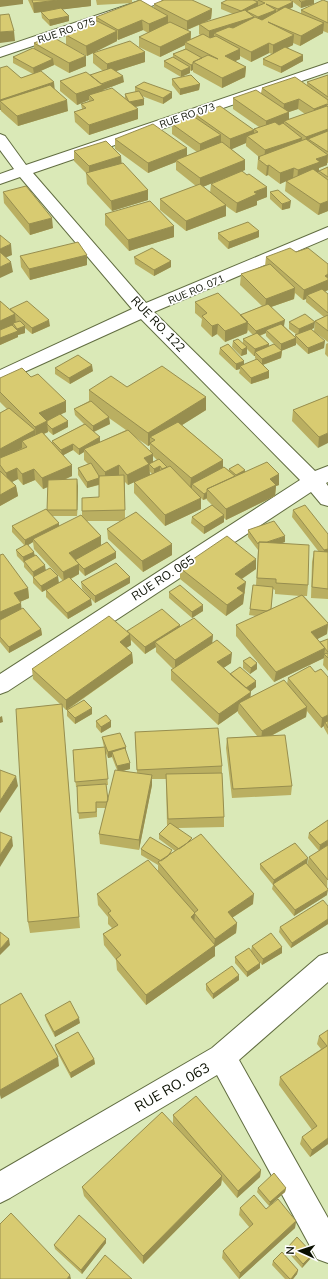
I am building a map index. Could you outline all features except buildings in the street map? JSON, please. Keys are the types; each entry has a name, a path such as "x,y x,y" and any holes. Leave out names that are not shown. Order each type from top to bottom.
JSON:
{"street":[{"name":"RUE RO. 075","path":"0,53 155,0"},
{"name":"RUE RO 073","path":"0,179 328,67"},
{"name":"RUE RO. 122","path":"0,139 23,171 143,311 320,477 328,499"},
{"name":"RUE RO. 071","path":"0,378 143,311 328,232"},
{"name":"RUE RO. 065","path":"0,685 320,477"},
{"name":"RUE RO. 063","path":"0,1188 222,1058 328,965"},
{"path":"222,1058 328,1248"}]}
